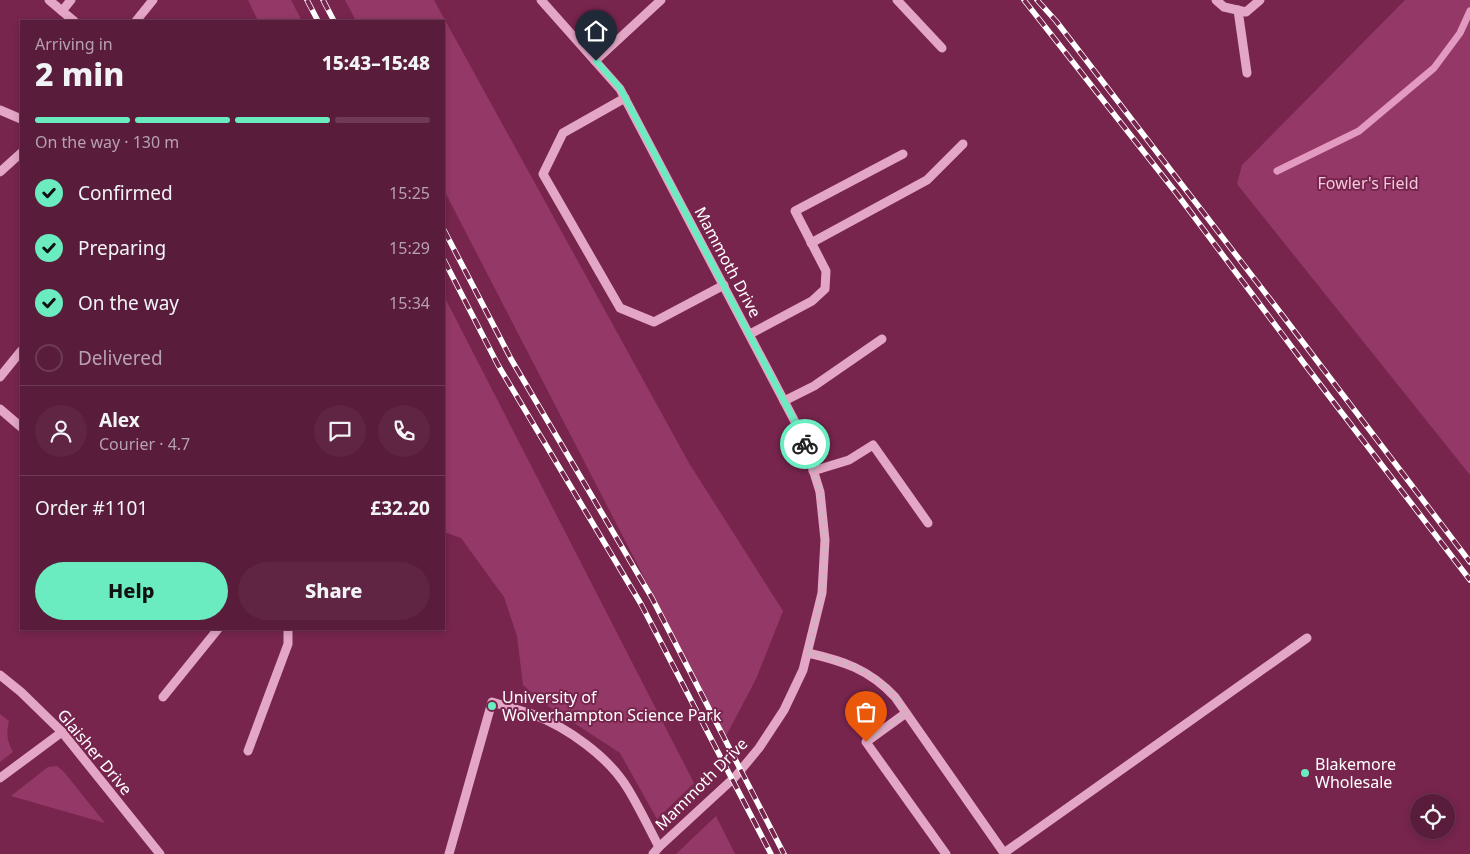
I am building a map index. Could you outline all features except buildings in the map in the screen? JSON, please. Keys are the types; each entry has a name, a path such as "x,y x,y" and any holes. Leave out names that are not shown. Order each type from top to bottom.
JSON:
{"street":[{"path":"50,0 73,20"},
{"path":"62,11 71,0"},
{"path":"137,20 153,0"},
{"name":"Mammoth Drive","path":"541,0 620,88 803,437 820,492 825,540 822,593 803,670 784,710 759,748 734,777 656,850"},
{"path":"596,61 661,0"},
{"path":"897,0 942,48"},
{"path":"1216,0 1224,8 1246,12 1260,0"},
{"path":"1238,10 1247,72"},
{"path":"625,98 563,133 544,174 620,308 654,322 724,285"},
{"path":"0,110 20,119"},
{"path":"811,243 927,180 963,144"},
{"path":"0,172 20,154"},
{"path":"750,334 812,301 825,289 826,271 795,211 903,154"},
{"path":"784,401 814,386 882,339"},
{"path":"0,377 20,352"},
{"path":"0,409 20,426"},
{"path":"813,471 849,460 873,445 928,523"},
{"path":"163,697 217,630"},
{"path":"248,751 288,644 288,630"},
{"path":"808,653 834,659 870,675 883,684 895,697 1004,853 1307,638"},
{"name":"Glaisher Drive","path":"0,675 62,732 160,854"},
{"path":"449,854 492,702 534,715 564,730 592,749 613,769 628,788 656,850"},
{"path":"906,713 866,742 946,854"},
{"path":"0,778 62,732"}],"green space":[{"path":"248,0 291,0 301,20 258,20"},
{"path":"345,0 434,0 689,463 783,611 756,679 726,736 445,192 445,20 355,20"},
{"name":"Fowler's Field","path":"1405,0 1470,0 1470,475 1237,184 1242,165"},
{"path":"445,298 694,783 657,819 620,753 545,704 523,685 517,636 504,597 461,538 445,532"},
{"path":"0,714 9,721 8,737 13,752 0,762"},
{"path":"57,766 105,823 11,796 48,767"},
{"path":"716,816 735,854 676,854"}],"waterway":[{"path":"1277,171 1359,131 1434,68 1460,33 1470,11"}],"railway":[{"path":"307,0 317,20"},
{"path":"323,0 333,20"},
{"path":"1024,0 1177,194 1470,580"},
{"path":"1037,0 1056,21 1470,562"},
{"path":"445,232 511,359 652,598 784,854"},
{"path":"445,262 498,365 641,604 771,854"}],"way so far":[{"path":"805,444 820,492 825,540 822,593 808,653 834,659 870,675 883,684 906,713 866,742"}],"place":[{"name":"University of Wolverhampton Science Park","path":"492,706"},
{"name":"Blakemore Wholesale","path":"1305,773"}],"route":[{"path":"596,61 620,88 750,334 805,444"}]}
